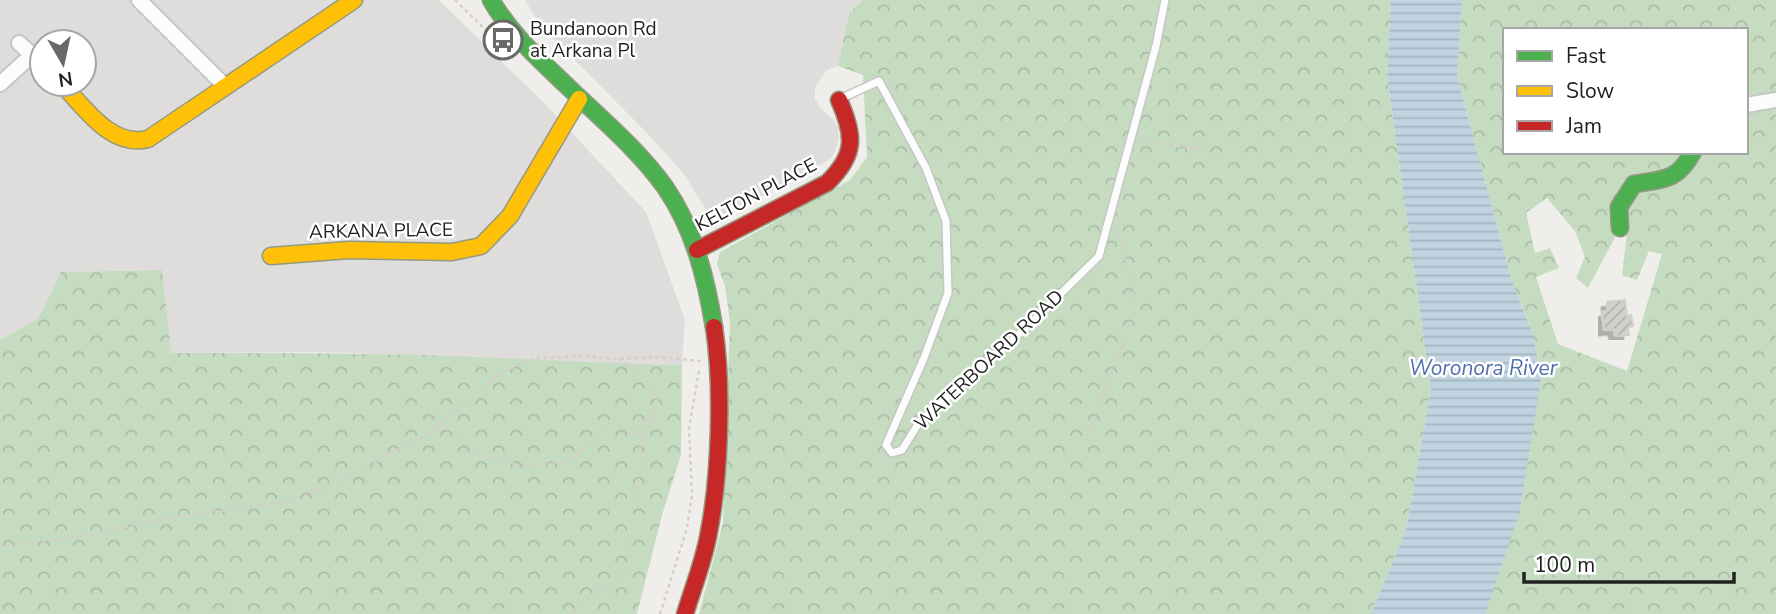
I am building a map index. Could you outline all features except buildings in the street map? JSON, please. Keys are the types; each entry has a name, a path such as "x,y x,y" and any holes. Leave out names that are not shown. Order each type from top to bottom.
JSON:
{"street":[{"path":"139,0 226,87"},
{"path":"76,98 106,128 129,141 153,137 354,0"},
{"path":"491,0 513,32 652,170 677,208 696,250 713,313 719,395 710,526 685,614"},
{"path":"19,43 28,52"},
{"path":"0,84 28,66"},
{"name":"ARKANA PLACE","path":"271,256 349,250 452,253 481,246 491,239 510,216 566,116 579,99"},
{"name":"KELTON PLACE","path":"696,250 827,183 842,170 849,155 852,136 839,100"},
{"path":"1748,105 1776,100"},
{"path":"1620,228 1619,207 1634,184 1663,179 1684,170 1692,154"}],"lane":[{"name":"WATERBOARD ROAD","path":"839,100 879,81 926,168 946,221 948,292 924,358 886,445 892,453 902,450 920,421 1028,326 1099,256 1166,0"}],"path":[{"path":"455,0 501,45"},
{"path":"1132,138 1208,151"},
{"path":"1088,432 1137,311 1113,205"},
{"path":"660,614 687,528 692,495 689,428 701,352"},
{"path":"0,546 62,539 171,518 288,501 327,488 417,440 496,376 525,361 582,356 620,359 656,357 701,361"},
{"path":"572,614 596,591 617,581 630,564 633,494 642,460 640,446 657,399 644,376 620,359"},
{"path":"438,425 463,436 478,454 502,457 519,467 527,467 572,460 593,436 614,420 629,433 637,435 641,423 653,416"}],"shaded area":[{"path":"0,0 439,0 543,102 646,212 685,320 682,365 317,352 170,353 162,270 61,272 38,319 0,340"},
{"path":"525,0 863,0 849,13 838,66 827,70 815,87 815,99 820,108 834,120 838,128 839,139 832,157 723,217 708,213 684,174 540,25"}],"green space":[{"path":"863,0 1391,0 1387,77 1431,389 1406,530 1371,614 699,614 723,523 730,322 725,286 717,264 720,252 850,180 867,157 863,75 838,66 849,13"},
{"path":"1462,0 1776,0 1776,614 1485,614 1533,335 1512,281 1457,77","holes":["1547,198 1575,231 1585,257 1576,278 1588,288 1618,232 1627,234 1622,275 1637,280 1649,251 1662,254 1627,371 1558,344 1536,277 1559,268 1550,248 1535,253 1526,213"]},
{"path":"162,270 171,353 403,355 682,365 681,455 662,515 637,614 0,614 0,340 38,319 61,272"}],"water":[{"name":"Woronora River","path":"1391,0 1462,0 1457,77 1512,281 1533,335 1541,380 1519,515 1485,614 1371,614 1406,530 1431,389 1387,77"}],"traffic: fast":[{"path":"491,0 525,45 630,146 665,187 684,220 697,254 714,327"},
{"path":"1620,228 1619,207 1634,184 1675,174 1692,154"}],"traffic: slow":[{"path":"75,98 110,132 135,140 148,139 354,0"},
{"path":"271,256 349,250 452,252 481,246 510,216 579,99"}],"traffic: jam":[{"path":"697,250 827,183 843,163 850,144 848,124 839,100"},
{"path":"685,614 706,547 718,460 719,376 714,327"}],"place":[{"name":"Bundanoon Rd at Arkana Pl","path":"503,40"}]}
